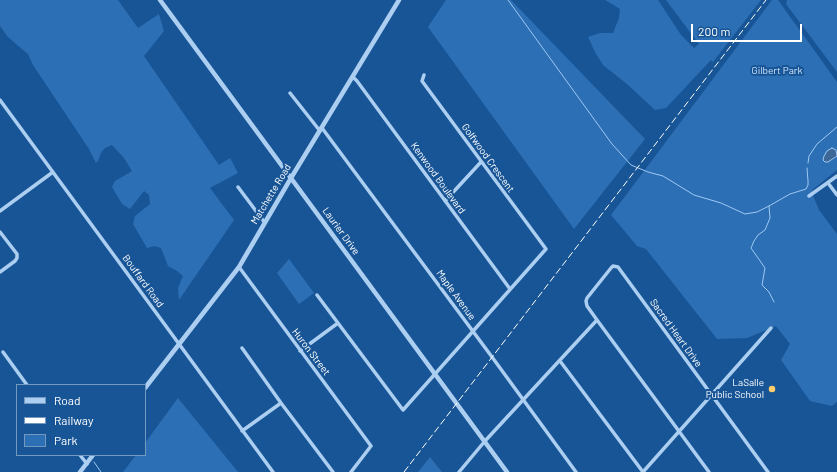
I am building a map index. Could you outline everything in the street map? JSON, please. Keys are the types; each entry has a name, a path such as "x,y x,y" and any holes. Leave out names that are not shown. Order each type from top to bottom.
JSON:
{"street":[{"name":"Matchette Road","path":"146,387 239,267 399,0"},
{"name":"Laurier Drive","path":"162,1 508,472"},
{"name":"Golfwood Crescent","path":"424,75 422,81 546,249 510,290"},
{"name":"Kenwood Boulevard","path":"353,77 446,201 510,290"},
{"name":"Maple Avenue","path":"290,93 321,130 473,331 576,472"},
{"name":"Bouffard Road","path":"0,100 273,472"},
{"path":"446,201 481,162"},
{"path":"0,211 53,172"},
{"path":"809,196 837,176"},
{"path":"828,183 837,196"},
{"path":"238,187 265,223"},
{"path":"0,232 17,254 17,258 0,272"},
{"name":"Sacred Heart Drive","path":"596,320 587,306 587,298 611,268 615,266 618,267 768,472"},
{"name":"Huron Street","path":"239,267 371,446 350,472"},
{"path":"317,295 403,410 510,290"},
{"path":"459,472 485,441 596,320 709,472"},
{"path":"300,350 338,323"},
{"path":"560,361 643,472 771,328"},
{"path":"242,348 333,472"},
{"path":"3,352 26,384"},
{"path":"242,431 281,403"},
{"path":"81,456 87,464"},
{"path":"80,472 93,456"}],"green space":[{"path":"0,0 118,0 138,28 159,14 164,31 144,56 219,165 230,158 238,173 210,188 234,220 179,300 178,288 183,276 168,266 161,248 154,246 147,248 133,224 135,216 150,204 149,195 144,191 130,209 122,204 112,187 115,181 132,171 124,158 112,145 105,148 96,163 89,149 33,65 28,54 7,36 0,26"},
{"path":"446,0 511,0 645,139 574,229 428,27"},
{"path":"605,0 658,0 681,35 694,48 699,44 666,0 761,0 713,62 711,60 666,108 655,110 627,84 603,65 588,37 600,33 613,33 619,18 620,9"},
{"name":"Gilbert Park","path":"772,0 778,0 837,82 837,170 812,190 819,210 837,234 837,402 832,406 810,401 781,360 790,344 776,326 747,338 717,339 646,249 637,246 611,215"},
{"path":"787,0 837,0 837,72 786,4"},
{"path":"289,259 314,293 299,304 277,273"},
{"path":"178,398 238,472 123,472 135,456 146,456 146,442"},
{"path":"430,457 442,472 418,472"}],"shaded area":[{"path":"832,148 836,150 837,156 828,162 825,162 823,160 824,156 827,151"}],"waterway":[{"path":"508,0 612,144 631,165 663,176 694,195 721,203 745,214 757,212 790,194 806,189 808,185 807,168"},
{"path":"808,163 809,156 817,144 837,127"},
{"path":"769,206 770,218 765,230 758,235 751,248 765,268 762,285 769,292 774,302"},
{"path":"94,462 101,472"}],"railway":[{"path":"404,472 766,0"}],"place":[{"name":"LaSalle Public School","path":"772,389"}]}
